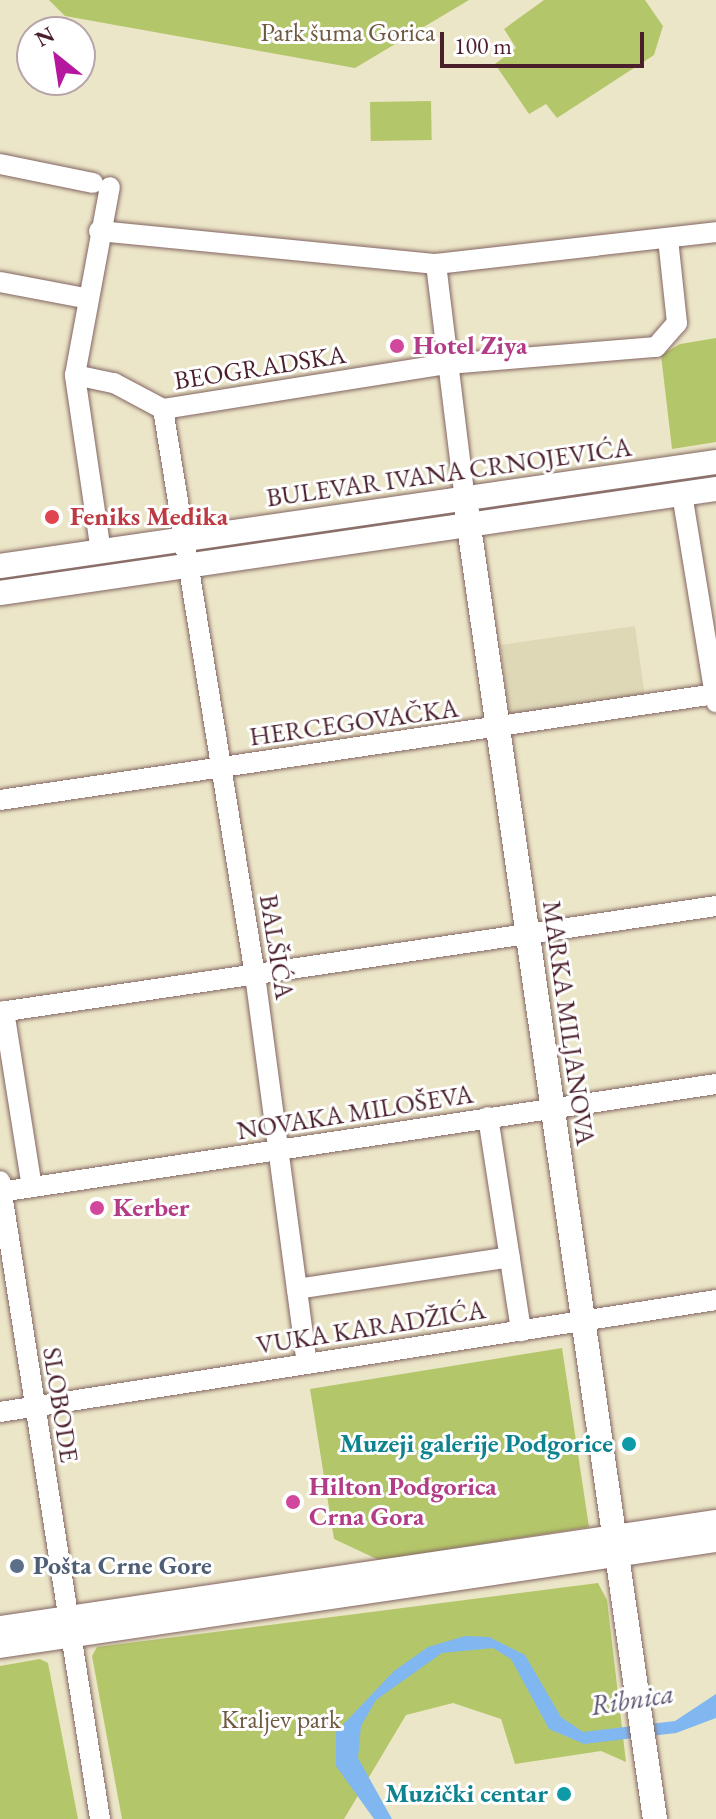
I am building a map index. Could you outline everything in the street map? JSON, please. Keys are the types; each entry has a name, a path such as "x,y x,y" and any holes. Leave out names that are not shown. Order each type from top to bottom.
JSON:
{"main road":[{"name":"BULEVAR IVANA CRNOJEVIĆA","path":"0,566 716,462"},
{"name":"BULEVAR IVANA CRNOJEVIĆA","path":"0,593 716,489"},
{"name":"MARKA MILJANOVA","path":"465,499 495,728 529,938 654,1809"},
{"path":"0,1646 66,1628 707,1532"},
{"path":"0,1628 66,1628"}],"street":[{"path":"0,164 102,185 99,231 85,298 75,375 101,552"},
{"path":"99,231 436,264 716,232"},
{"name":"BEOGRADSKA","path":"183,540 163,409 448,364 656,347 677,323 668,239"},
{"path":"436,264 465,499"},
{"path":"0,282 85,298"},
{"path":"75,375 114,383 163,409"},
{"path":"682,494 706,580 715,698"},
{"name":"BALŠIĆA","path":"183,540 255,975 307,1364"},
{"name":"HERCEGOVAČKA","path":"0,800 715,698"},
{"path":"32,1187 2,1012 529,938 716,906"},
{"name":"NOVAKA MILOŠEVA","path":"1,1188 32,1187 278,1152 716,1084"},
{"path":"488,1117 521,1331"},
{"name":"SLOBODE","path":"1,1188 66,1628 100,1814"},
{"path":"297,1289 510,1257"},
{"name":"VUKA KARADŽIĆA","path":"0,1412 716,1300"}],"shaded area":[{"path":"635,626 645,700 511,719 500,645"}],"green space":[{"name":"Park šuma Gorica","path":"49,0 469,0 355,68 96,22 96,16 65,16"},
{"path":"544,0 645,0 663,26 654,55 557,118 546,104 529,114 495,64 516,48 504,29"},
{"path":"431,101 432,140 371,141 370,102"},
{"path":"716,338 716,442 672,449 661,355 680,344"},
{"path":"562,1348 589,1527 379,1560 334,1539 310,1389"},
{"name":"Kraljev park","path":"598,1583 607,1600 626,1762 601,1751 515,1764 501,1719 453,1703 406,1715 344,1819 122,1819 92,1656 97,1647"},
{"path":"40,1659 48,1663 78,1819 0,1819 0,1666"}],"water":[{"path":"465,1636 489,1637 525,1655 561,1717 583,1732 675,1721 716,1694 716,1718 676,1733 584,1744 549,1729 511,1659 493,1648 442,1653 376,1700 361,1726 358,1758 392,1819 374,1819 336,1766 336,1732 394,1671 428,1647"}],"place":[{"name":"Hotel Ziya","path":"397,346"},
{"name":"Feniks Medika","path":"52,517"},
{"name":"Kerber","path":"97,1208"},
{"name":"Muzeji galerije Podgorice","path":"629,1444"},
{"name":"Hilton Podgorica Crna Gora","path":"293,1502"},
{"name":"Pošta Crne Gore","path":"17,1566"},
{"name":"Muzički centar","path":"564,1794"}],"water label":[{"name":"Ribnica","path":"632,1699"}]}
